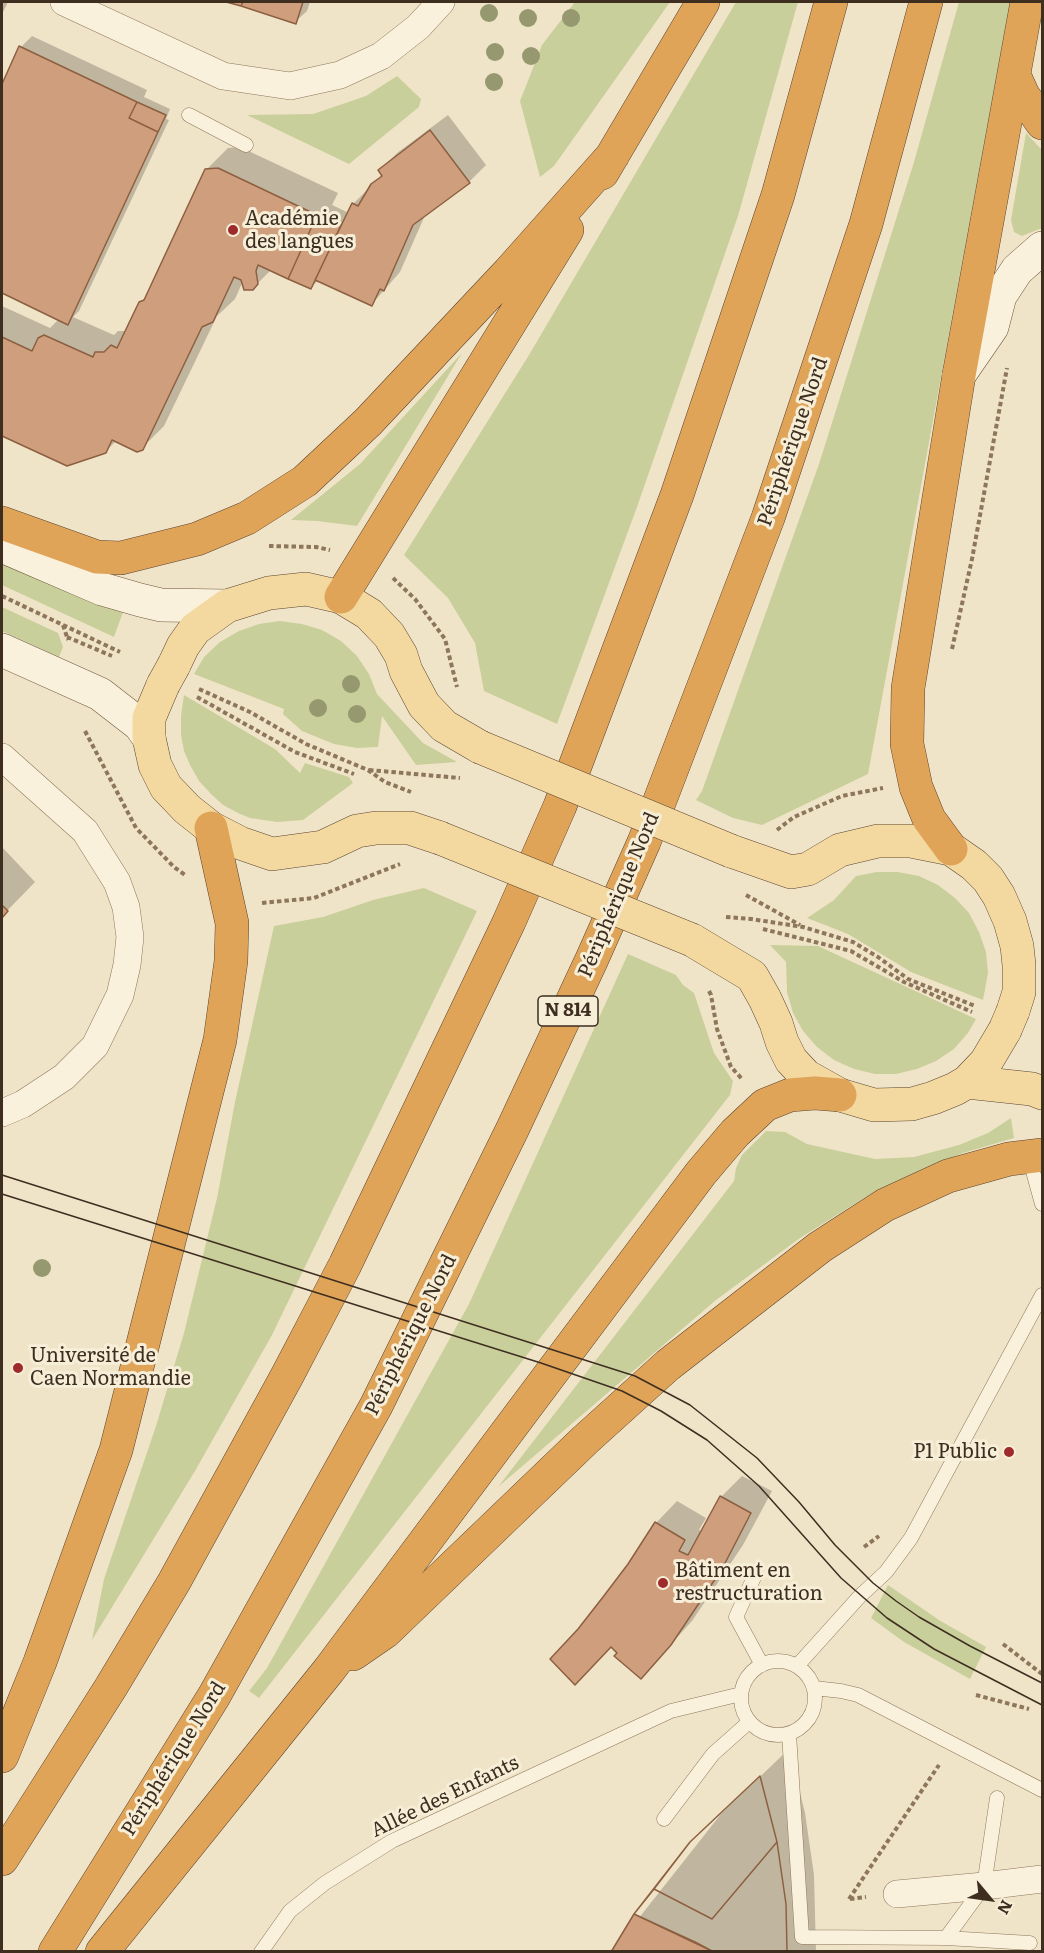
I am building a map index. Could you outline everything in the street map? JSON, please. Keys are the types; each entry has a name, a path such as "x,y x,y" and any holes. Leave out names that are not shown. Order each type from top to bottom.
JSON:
{"highway":[{"path":"341,597 613,155 703,2"},
{"path":"2,1859 111,1687 174,1582 287,1376 371,1212 509,922 560,806 677,495 778,195 831,2"},
{"name":"Périphérique Nord","path":"55,1952 214,1696 370,1416 513,1128 592,959 644,842 768,518 866,224 926,2"},
{"path":"951,849 929,819 916,787 908,744 908,688 959,375 1027,2"},
{"path":"1014,75 1023,95 1042,123"},
{"path":"2,523 97,556 121,558 197,540 247,518 305,481 368,422 509,272 613,155"},
{"path":"2,1756 40,1662 116,1450 220,1040 231,961 232,923 211,828"},
{"path":"102,1952 329,1670 701,1173 735,1133 765,1105 790,1095 815,1093 840,1095"},
{"path":"329,1670 385,1632 585,1440 668,1365 820,1246 885,1205 948,1176 1009,1159 1036,1156"}],"main road":[{"path":"959,375 992,327 1000,296 1017,270 1042,248"},
{"path":"2,546 102,589 161,605 226,606 269,593 306,589 341,597 369,614 389,635 424,705 444,726 480,747 731,851 791,872 808,869 840,850 878,840 911,841 951,849 974,865 988,879 999,896 1010,921 1017,946 1031,970 1019,992 1009,1021 986,1062 967,1082 933,1098 912,1104 874,1105 840,1095 806,1076 791,1060 765,999 752,976 692,940 410,828 376,828 357,831 323,847 272,854 240,843 211,828 187,809 166,787 155,765 148,738 140,725 100,694 2,650"},
{"path":"148,738 149,718 183,646 195,629 226,606"},
{"path":"967,1082 1032,1089 1042,1093"}],"street":[{"path":"64,2 223,76 290,86 340,75 381,56 418,27 441,2"},
{"path":"2,757 85,831 117,882 126,908 130,937 127,965 120,995 94,1046 64,1077 23,1104 2,1113"},
{"path":"897,1894 1042,1879"}],"lane":[{"path":"189,115 246,145"},
{"path":"1036,1156 1042,1204"},
{"path":"797,1666 860,1596 886,1572 911,1538 1042,1295"},
{"path":"755,1575 736,1617 762,1665"},
{"path":"773,1661 797,1666 805,1672 814,1688 816,1699 808,1721 800,1729 778,1736 758,1729 744,1714 741,1694 748,1677 762,1665 773,1661"},
{"path":"814,1688 858,1695 1042,1790"},
{"name":"Allée des Enfants","path":"261,1952 290,1911 326,1883 392,1841 670,1711 741,1694"},
{"path":"664,1819 713,1754 750,1722"},
{"path":"789,1734 802,1937 946,1938 1030,1943"},
{"path":"946,1938 984,1886 997,1798"}],"path":[{"path":"952,650 972,560 1009,360"},
{"path":"2,596 120,652"},
{"path":"63,624 66,636 112,656"},
{"path":"198,689 250,712 306,744 368,770 467,778"},
{"path":"196,696 295,752 354,774"},
{"path":"772,834 794,817 842,796 881,788 916,787"},
{"path":"737,891 803,927"},
{"path":"722,916 803,927 853,942 908,979 975,1006"},
{"path":"763,929 851,951 904,982 972,1011"},
{"path":"706,986 711,995 717,1029 731,1067 765,1105"},
{"path":"864,1547 882,1533"},
{"path":"1003,1644 1042,1674"},
{"path":"976,1695 1029,1709"},
{"path":"849,1899 942,1761"}],"green space":[{"path":"575,2 670,2 554,166 540,177 520,101 542,45"},
{"path":"736,2 798,2 738,216 637,507 557,724 484,691 475,643 448,598 404,555 529,355"},
{"path":"959,2 1010,2 868,774 762,825 733,818 696,800 702,791 819,464 914,162"},
{"path":"397,76 421,99 419,107 349,164 247,115 313,114 366,96"},
{"path":"1026,133 1042,150 1042,228 1022,236 1014,232 1011,220"},
{"path":"462,353 357,526 291,520 360,464"},
{"path":"2,559 123,612 114,637 2,585"},
{"path":"2,607 58,633 63,647 59,657 2,631"},
{"path":"280,621 322,630 341,641 357,656 369,674 377,694 423,743 457,762 416,765 382,716 378,747 357,748 334,744 302,731 283,714 284,709 194,674 204,657 220,642 239,631 259,624"},
{"path":"184,695 275,749 300,773 305,763 349,777 353,783 303,820 277,822 250,818 238,813 223,805 211,794 199,781 190,765 181,735"},
{"path":"877,872 898,872 919,876 938,885 969,913 986,952 988,973 983,1000 911,972 848,934 807,918 834,900 856,876"},
{"path":"424,888 477,911 272,1335 195,1471 92,1640 104,1579 156,1426 184,1333 217,1198 235,1102 274,926 323,917 373,900"},
{"path":"770,945 818,946 976,1019 968,1033 954,1049 936,1061 917,1069 896,1074 875,1074 854,1069 834,1060 817,1047 803,1031 793,1013 787,992 786,962"},
{"path":"628,954 676,975 683,985 694,993 714,1053 733,1081 730,1095 259,1698 249,1691 267,1668 469,1304"},
{"path":"1011,1118 1014,1138 963,1153 872,1193 800,1238 716,1300 498,1487 734,1181 736,1168 742,1155 766,1131 785,1132 807,1144 875,1159 914,1157 959,1145 988,1133"},
{"path":"888,1585 939,1620 986,1647 970,1679 904,1642 871,1618"}],"building":[{"path":"226,2 243,2 241,6"},
{"path":"243,2 303,2 296,24 241,6"},
{"path":"19,46 137,102 129,118 158,132 68,325 2,293 2,84"},
{"path":"137,102 166,115 158,132 129,118"},
{"path":"430,130 470,183 413,225 384,291 380,289 372,306 315,280 352,203 358,206 371,184 382,176 378,170"},
{"path":"218,168 317,215 288,279 258,265 256,271 258,284 253,290 244,290 241,280 234,277 213,322 202,327 143,450 137,452 112,440 106,453 67,466 2,436 2,337 32,351 38,338 44,335 93,357 95,352 104,352 111,345 117,348 139,302 144,300 205,169"},
{"path":"317,215 341,225 311,289 288,279"},
{"path":"2,905 8,911 2,918"},
{"name":"Bâtiment en restructuration","path":"720,1496 751,1513 722,1569 671,1645 641,1679 614,1656 617,1653 611,1647 575,1685 550,1659 603,1597 655,1522 685,1540 679,1551 688,1555"},
{"path":"760,1776 777,1842 786,1904 787,1952 714,1952 634,1914 690,1842"},
{"path":"760,1776 777,1842 712,1919 654,1889 690,1842"},
{"path":"777,1842 786,1904 787,1952 714,1952 634,1914 654,1889 712,1919"},
{"path":"634,1914 695,1942 714,1952 611,1952"}],"tram line":[{"path":"2,1175 635,1376 690,1405 757,1458 799,1502 835,1545 873,1583 896,1601 970,1646 1042,1683"},
{"path":"2,1194 541,1363 622,1391 661,1411 707,1440 759,1486 841,1578 887,1618 934,1649 1042,1705"}],"place":[{"name":"Académie des langues","path":"233,230"},
{"name":"Université de Caen Normandie","path":"18,1368"},
{"name":"P1 Public","path":"1009,1452"},
{"name":"Bâtiment en restructuration","path":"663,1583"}]}
